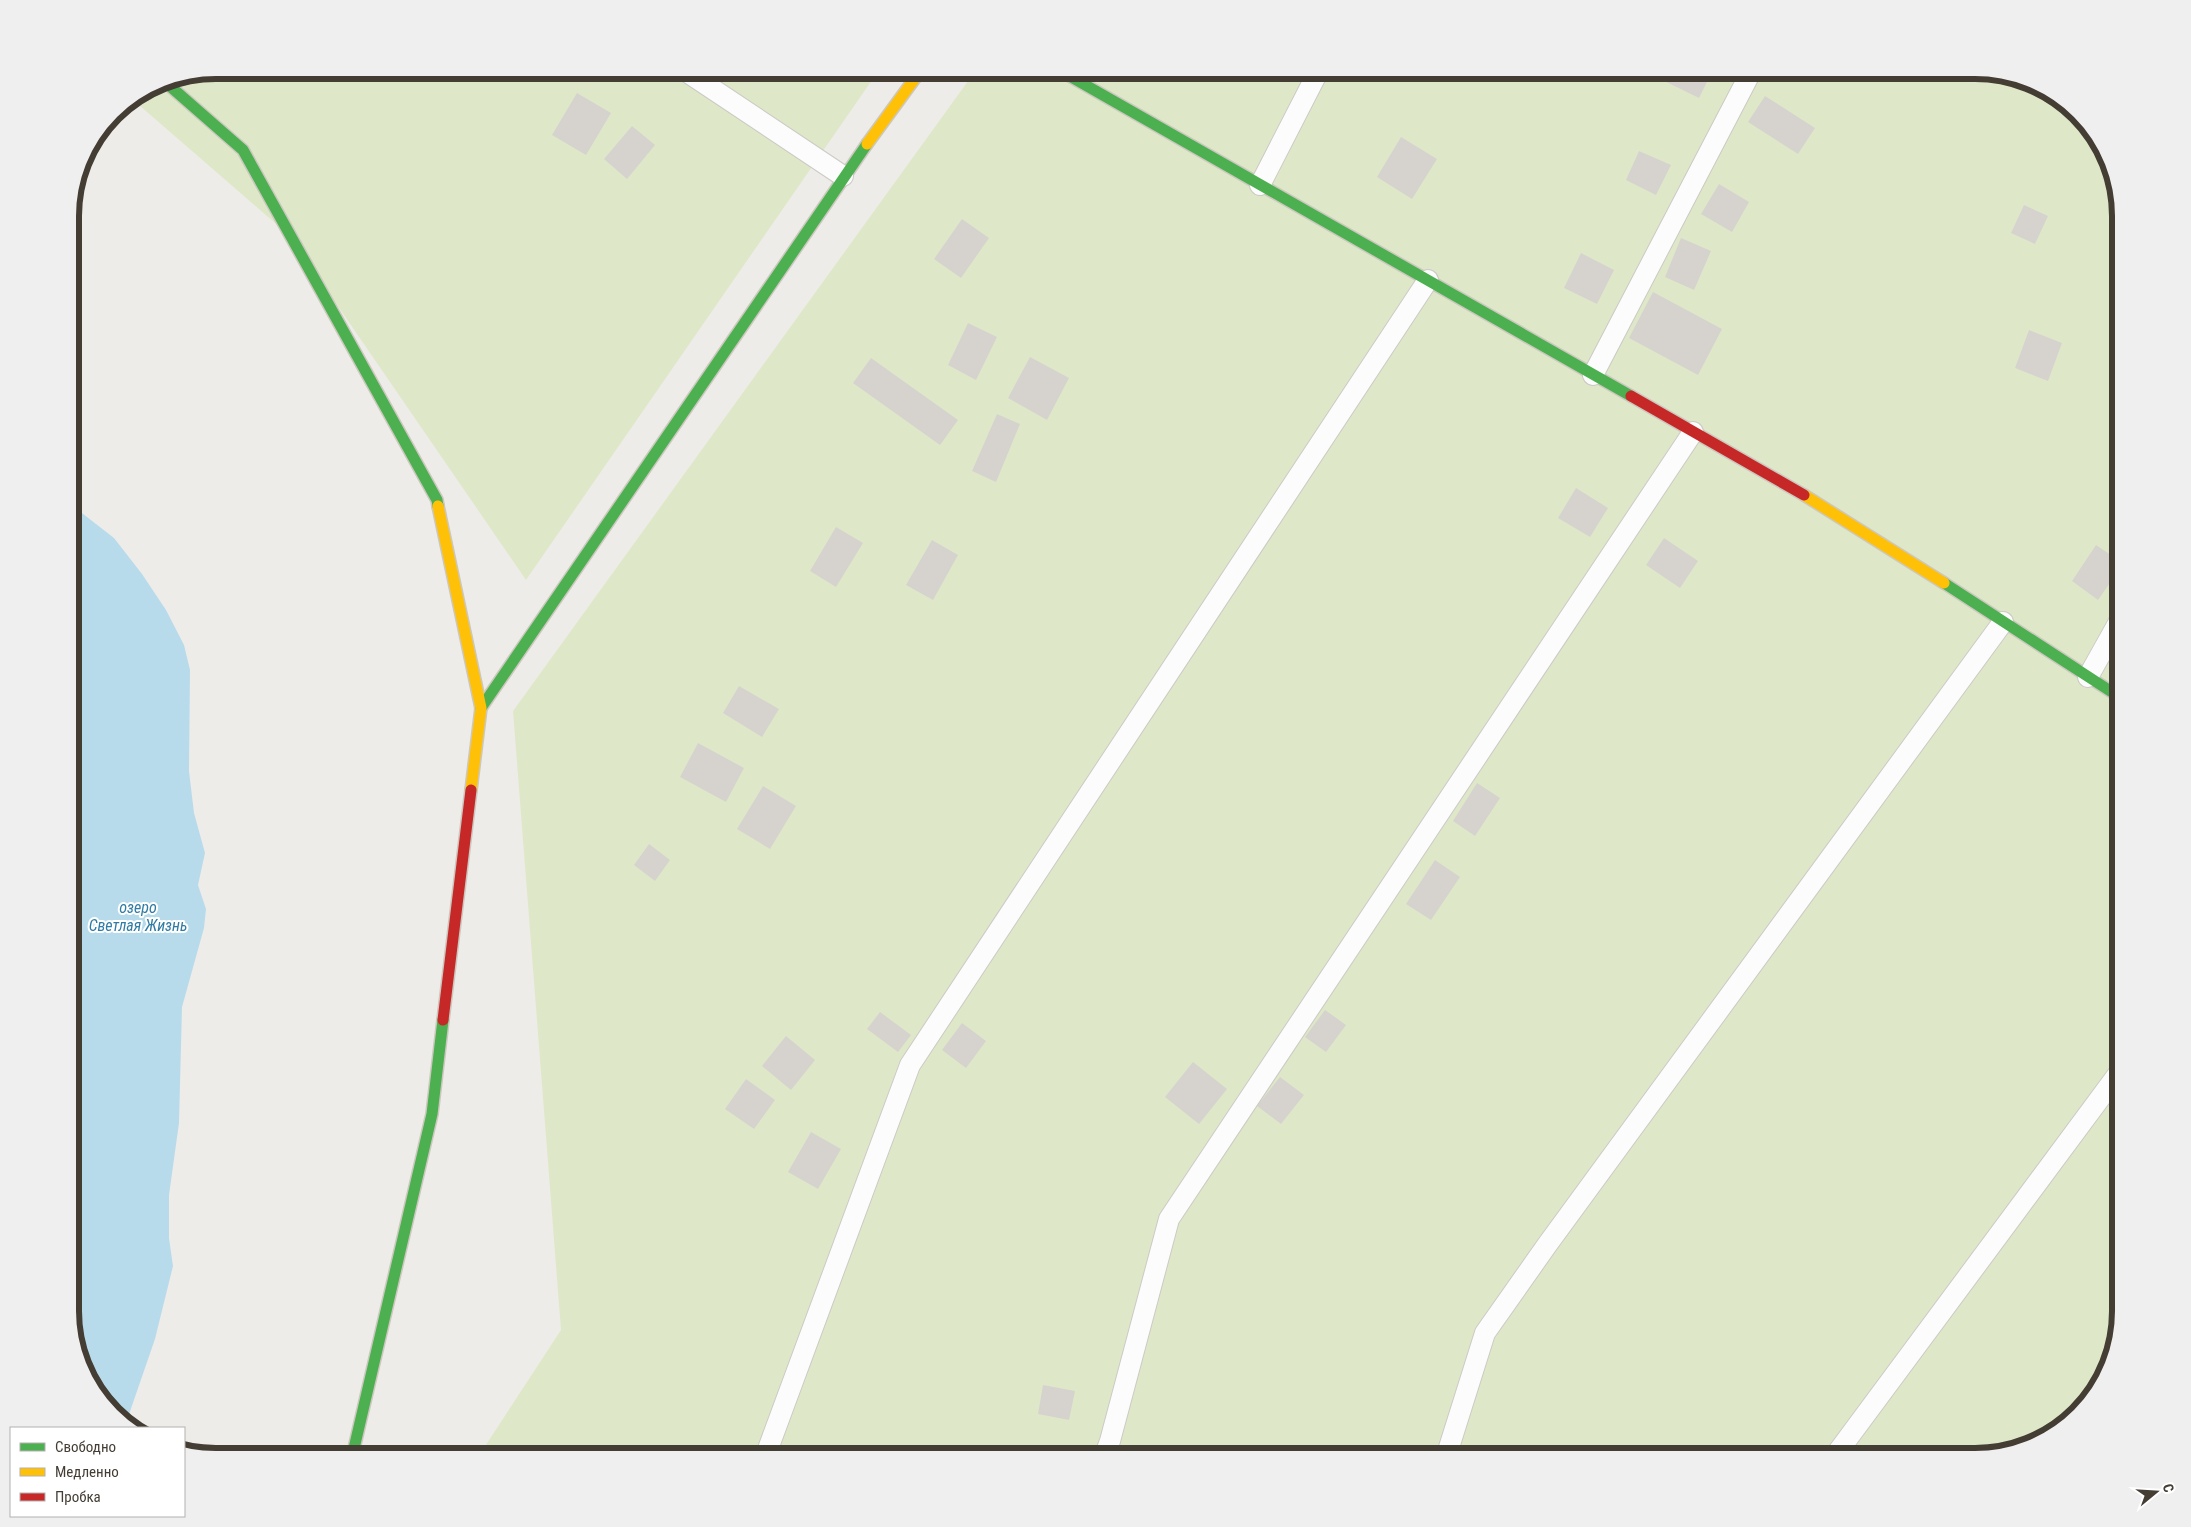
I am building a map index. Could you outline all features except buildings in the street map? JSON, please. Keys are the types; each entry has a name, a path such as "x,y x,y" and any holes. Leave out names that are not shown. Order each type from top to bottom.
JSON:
{"street":[{"path":"481,708 843,176 914,79"},
{"path":"1075,79 1830,510 2112,692"},
{"path":"170,86 243,150 437,500 481,708 432,1114 354,1448"}],"lane":[{"path":"698,79 843,176"},
{"path":"1260,185 1314,79"},
{"path":"1593,375 1747,79"},
{"path":"768,1448 910,1066 1428,280"},
{"path":"1107,1448 1169,1218 1693,432"},
{"path":"1449,1448 1485,1333 1547,1245 2003,622"},
{"path":"2088,677 2112,634"},
{"path":"1841,1448 2112,1082"}],"green space":[{"path":"207,79 873,79 526,580 289,235 137,104 163,89 180,83"},
{"path":"969,79 1975,79 1993,80 2019,86 2051,102 2078,125 2094,147 2102,163 2108,180 2111,198 2112,1311 2108,1347 2102,1364 2078,1402 2066,1414 2044,1430 2011,1444 1975,1448 484,1448 561,1330 513,711"}],"water":[{"name":"озеро Светлая Жизнь","path":"79,511 114,538 142,574 166,610 184,645 190,670 189,771 194,813 205,853 198,885 206,909 204,928 182,1007 179,1123 169,1195 169,1238 173,1266 155,1339 128,1416 113,1402 97,1380 83,1347 79,1320"}],"traffic: fast":[{"path":"1075,79 1631,396"},
{"path":"170,86 243,150 437,500 438,506"},
{"path":"481,708 867,144"},
{"path":"1944,583 2112,692"},
{"path":"354,1448 432,1114 443,1020"}],"traffic: slow":[{"path":"867,144 914,79"},
{"path":"1804,495 1944,583"},
{"path":"438,506 481,708 471,790"}],"traffic: jam":[{"path":"1631,396 1804,495"},
{"path":"443,1020 471,790"}]}
